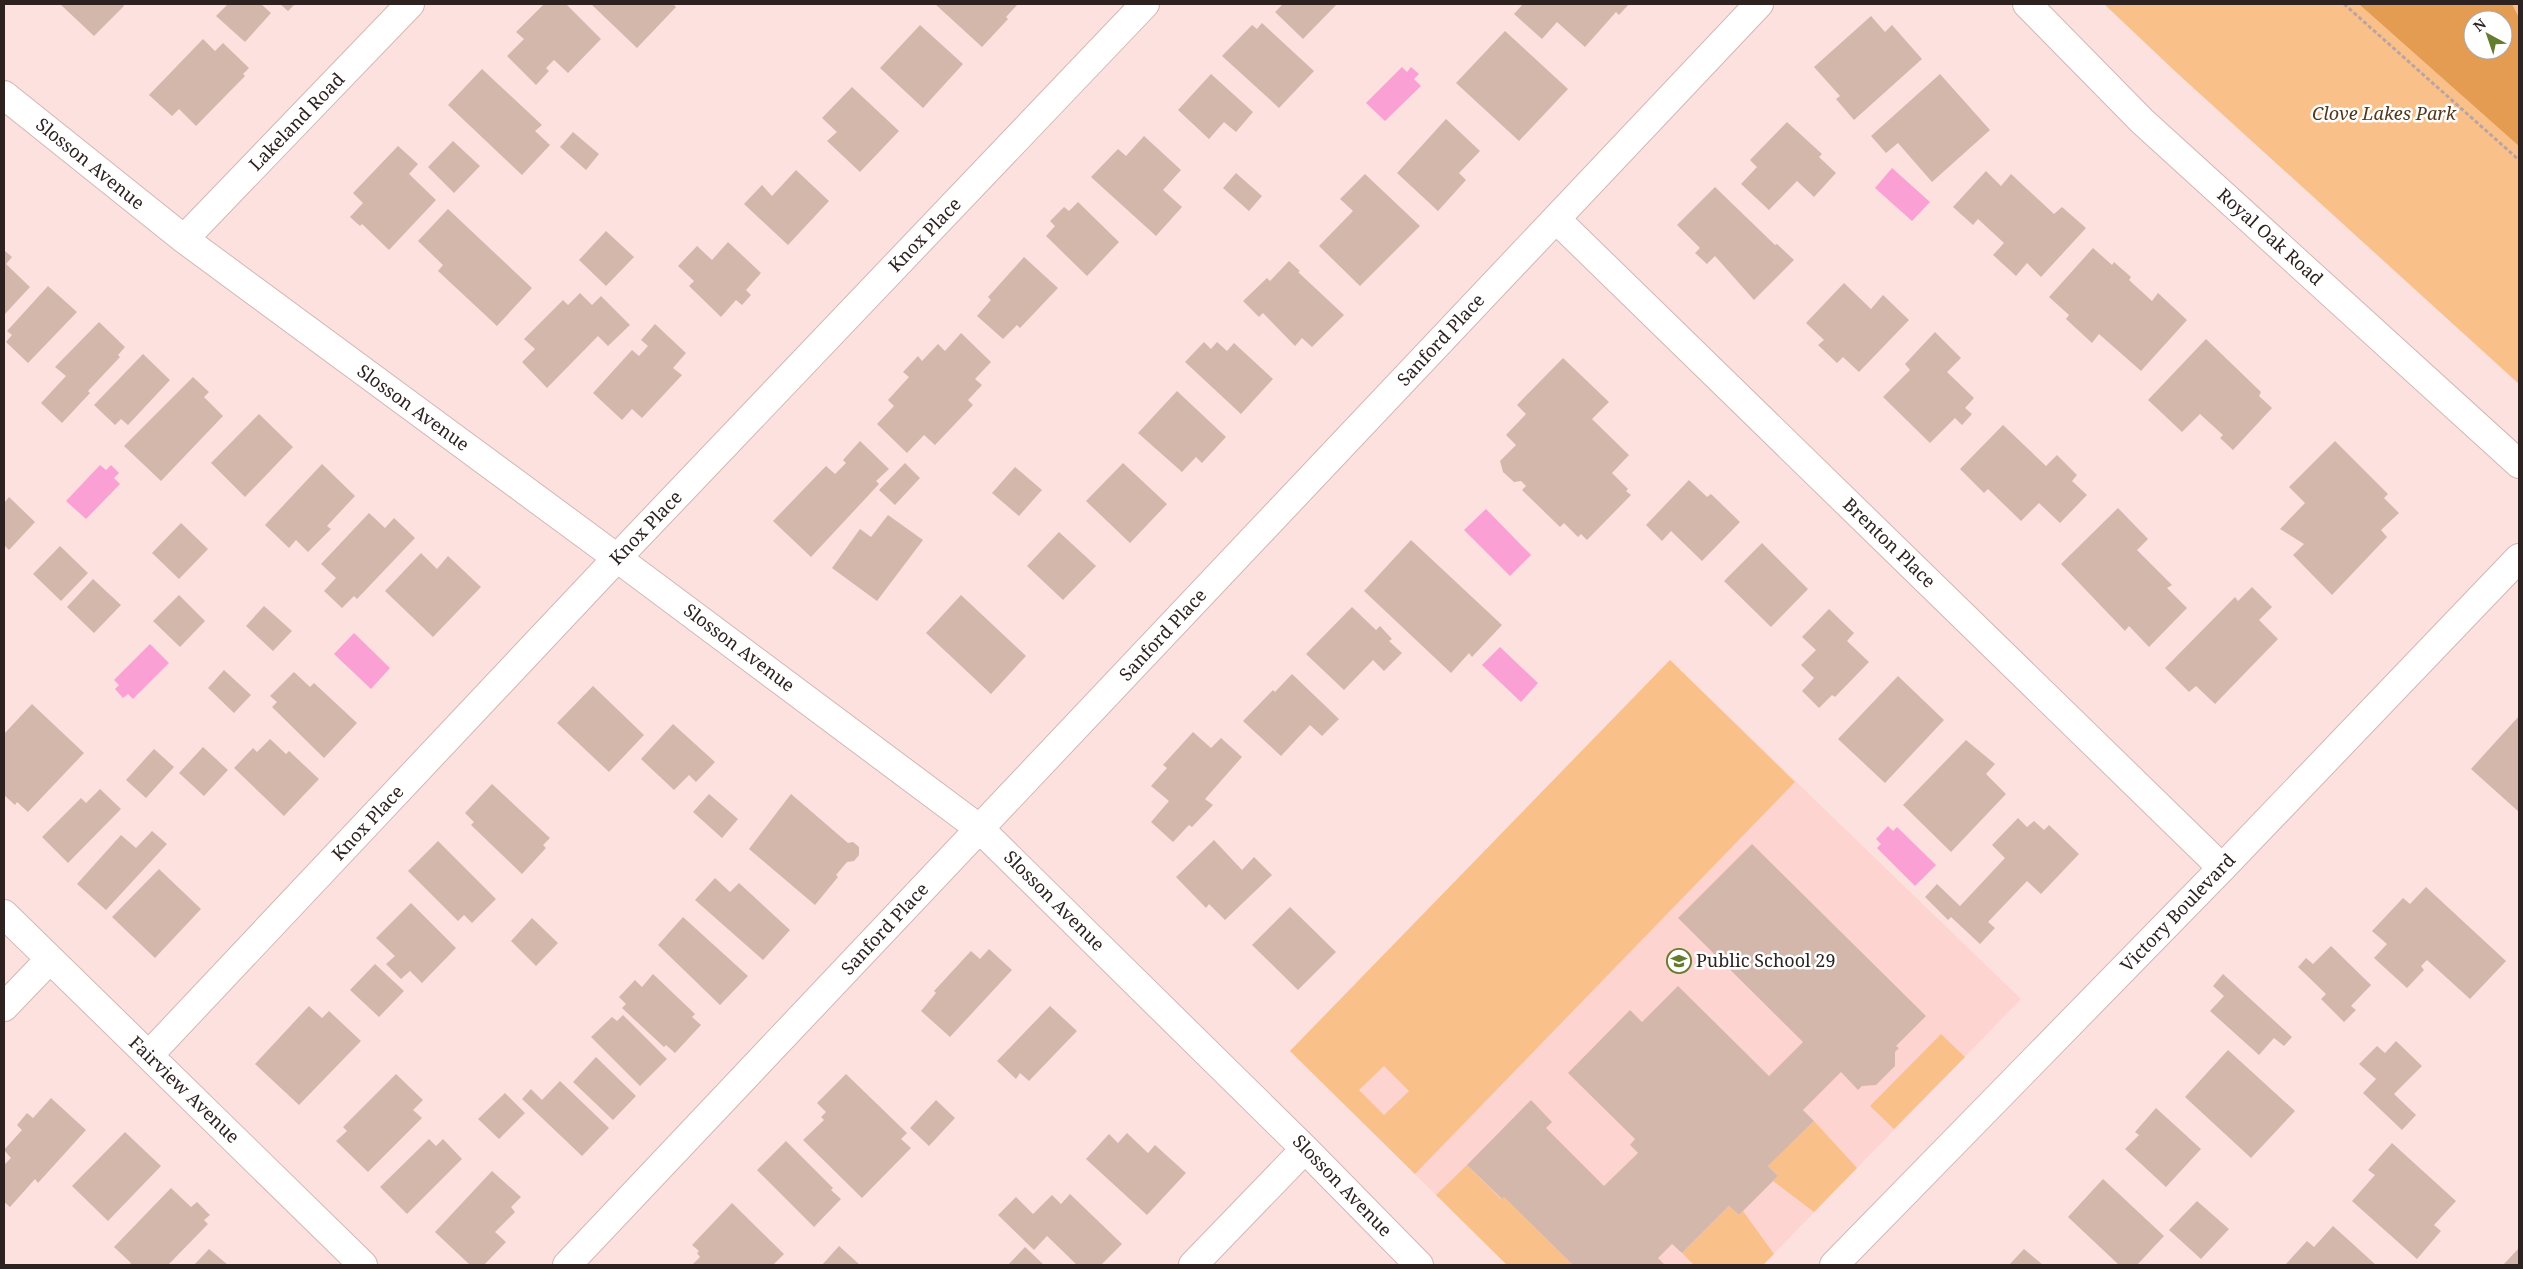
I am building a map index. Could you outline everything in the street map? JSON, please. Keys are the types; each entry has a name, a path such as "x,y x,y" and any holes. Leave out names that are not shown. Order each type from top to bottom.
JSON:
{"street":[{"name":"Lakeland Road","path":"184,240 410,4"},
{"name":"Knox Place","path":"148,1055 617,558 1145,4"},
{"name":"Sanford Place","path":"567,1265 1759,4"},
{"name":"Royal Oak Road","path":"2027,4 2142,121 2519,464"},
{"name":"Slosson Avenue","path":"4,95 184,240 617,558 980,829 1305,1148 1419,1265"},
{"name":"Brenton Place","path":"1556,219 2222,868"},
{"name":"Victory Boulevard","path":"1834,1265 2222,868 2519,558"},
{"name":"Fairview Avenue","path":"4,914 363,1265"},
{"path":"4,1007 50,959"},
{"path":"1193,1265 1305,1148"}],"path":[{"path":"2344,4 2519,160"}],"shaded area":[{"path":"2359,4 2512,4 2519,18 2519,146"},
{"path":"1402,67 1407,72 1411,67 1419,74 1414,79 1421,86 1385,121 1366,103"},
{"path":"1892,168 1930,202 1912,221 1875,188"},
{"path":"100,465 106,470 111,465 119,473 114,478 120,484 86,519 66,501"},
{"path":"1486,509 1531,555 1510,576 1464,530"},
{"path":"354,633 390,668 371,689 334,654"},
{"path":"150,644 169,663 133,699 128,694 123,698 115,689 119,685 114,680"},
{"path":"1500,647 1538,683 1521,702 1482,665"},
{"name":"Public School 29","path":"1670,660 2021,999 1763,1265 1507,1265 1290,1051"},
{"path":"1888,826 1893,831 1897,827 1936,865 1915,886 1877,848 1881,844 1876,839"}],"green space":[{"name":"Clove Lakes Park","path":"2104,4 2519,4 2519,384 2177,73"},
{"path":"1670,660 1795,782 1415,1174 1290,1051","holes":["1384,1066 1409,1091 1384,1115 1359,1090"]},
{"path":"1941,1034 1965,1057 1894,1129 1870,1106"},
{"path":"1814,1121 1857,1168 1814,1212 1773,1181 1778,1176 1768,1166"},
{"path":"1467,1165 1501,1199 1504,1197 1573,1265 1507,1265 1436,1195"},
{"path":"1729,1206 1739,1215 1743,1211 1774,1254 1763,1265 1694,1265 1682,1253"}],"building":[{"path":"60,4 122,4 124,6 94,36"},
{"path":"228,4 261,4 271,13 245,42 216,16"},
{"path":"280,4 295,4 288,11"},
{"path":"544,4 566,4 601,39 568,73 554,60 546,68 549,71 536,85 507,56 524,39 516,32"},
{"path":"591,4 673,4 676,7 637,48"},
{"path":"935,4 1018,4 1006,17 1008,19 982,47"},
{"path":"1283,4 1337,4 1303,39 1275,12"},
{"path":"1523,4 1629,4 1619,15 1616,12 1585,47 1557,22 1542,39 1514,14"},
{"path":"1871,16 1885,32 1892,25 1922,59 1854,120 1836,99 1840,96 1814,67"},
{"path":"1262,23 1314,71 1279,108 1222,56 1252,25 1257,29"},
{"path":"920,25 963,64 923,108 880,68"},
{"path":"1505,31 1568,89 1519,141 1456,83"},
{"path":"203,39 215,51 223,43 249,68 243,74 245,76 196,126 179,109 172,116 149,95"},
{"path":"482,69 542,125 535,131 550,145 522,175 448,105"},
{"path":"1211,74 1253,112 1236,132 1224,122 1209,139 1178,110"},
{"path":"1940,74 1990,130 1932,182 1898,143 1886,153 1871,136"},
{"path":"852,87 899,131 860,172 827,141 837,132 822,118"},
{"path":"1446,119 1480,151 1459,173 1466,180 1438,211 1397,173"},
{"path":"1787,122 1822,154 1819,157 1836,173 1814,197 1797,181 1769,210 1741,184 1757,167 1750,160"},
{"path":"573,132 599,154 586,170 560,147"},
{"path":"1144,136 1181,170 1163,190 1182,207 1156,236 1091,177 1118,149 1126,156"},
{"path":"453,141 480,166 454,193 428,167"},
{"path":"398,146 418,164 409,174 436,200 389,250 362,224 360,226 350,217 363,203 353,193"},
{"path":"796,170 829,201 788,245 744,204 762,185 772,196"},
{"path":"1986,171 2001,186 2011,174 2054,214 2062,207 2086,228 2041,277 2027,263 2016,276 1993,255 2004,243 1978,219 1973,225 1953,207"},
{"path":"1236,173 1262,196 1249,211 1223,188"},
{"path":"1365,174 1420,226 1360,286 1319,246 1353,211 1340,199"},
{"path":"1715,187 1775,245 1777,244 1794,260 1754,300 1715,256 1707,264 1695,253 1700,248 1677,225"},
{"path":"1078,202 1119,242 1087,276 1046,236 1055,226 1050,221 1064,207 1069,211"},
{"path":"448,209 532,288 497,326 438,271 443,265 418,241"},
{"path":"606,231 634,257 606,286 579,260"},
{"path":"728,242 761,273 746,290 751,295 742,305 736,300 721,317 689,286 694,281 678,266 697,246 712,260"},
{"path":"2093,248 2112,265 2114,262 2131,277 2129,280 2152,301 2158,293 2187,320 2141,371 2099,334 2092,343 2066,319 2069,315 2049,297"},
{"path":"4,250 12,257 6,264 30,287 4,315"},
{"path":"1024,257 1058,288 1020,328 1017,325 1003,339 977,316 991,300 988,297"},
{"path":"1289,261 1300,271 1298,272 1344,315 1312,347 1302,338 1295,346 1263,313 1259,317 1243,301 1267,278 1270,281"},
{"path":"1844,283 1871,309 1883,295 1909,320 1859,372 1843,357 1837,363 1818,345 1824,340 1806,323"},
{"path":"48,286 77,312 28,363 6,342 12,335 7,331"},
{"path":"580,293 592,305 601,296 630,325 608,346 598,336 547,388 522,362 535,349 524,339 563,300 568,305"},
{"path":"99,322 125,347 118,355 120,357 88,391 90,393 62,423 41,403 66,376 55,367"},
{"path":"655,324 686,353 673,368 682,375 642,418 632,409 622,420 593,393 632,350 639,356 648,346 641,340"},
{"path":"1935,332 1961,358 1947,372 1974,398 1965,408 1972,414 1962,425 1955,418 1930,443 1883,397 1910,370 1905,364"},
{"path":"961,333 991,362 975,379 982,385 968,400 973,405 935,445 924,435 907,453 877,424 894,406 888,400 909,377 903,372 918,356 922,361 938,344 945,351"},
{"path":"2206,339 2261,392 2259,396 2272,408 2233,450 2220,438 2223,435 2200,414 2182,432 2148,400"},
{"path":"1204,342 1211,349 1217,342 1227,351 1234,343 1273,379 1241,414 1185,362"},
{"path":"143,354 170,380 128,425 121,419 115,425 94,405"},
{"path":"1563,358 1609,402 1592,419 1629,455 1612,473 1628,489 1626,491 1631,495 1587,540 1581,534 1578,537 1564,523 1560,527 1522,490 1526,486 1521,481 1514,482 1503,472 1500,461 1516,445 1506,435 1526,414 1517,405"},
{"path":"193,377 209,392 204,397 223,416 161,481 124,446"},
{"path":"1177,391 1226,437 1202,463 1196,457 1182,472 1138,433"},
{"path":"259,414 293,447 245,497 211,463"},
{"path":"2003,425 2046,466 2057,455 2077,475 2072,481 2087,495 2060,523 2039,503 2021,521 1988,489 1984,493 1960,469"},
{"path":"860,441 889,469 876,481 879,484 811,557 773,521 826,466 835,474 846,463 843,460"},
{"path":"2335,441 2388,494 2384,498 2399,513 2381,530 2387,537 2332,595 2293,555 2304,544 2280,529 2305,503 2289,487"},
{"path":"905,463 920,478 895,505 879,490"},
{"path":"1123,463 1167,504 1130,543 1086,501"},
{"path":"322,464 355,496 327,526 331,529 308,552 296,540 289,548 265,525"},
{"path":"1015,467 1042,490 1019,516 992,493"},
{"path":"1689,480 1707,497 1711,494 1740,522 1702,561 1671,531 1662,541 1646,525"},
{"path":"9,497 35,522 9,550 4,545 4,503"},
{"path":"2118,508 2148,539 2137,550 2172,585 2167,588 2187,608 2149,647 2129,626 2125,631 2061,564"},
{"path":"369,513 385,528 394,518 415,538 357,599 354,596 342,608 324,591 336,578 321,564"},
{"path":"888,515 923,540 877,601 832,568 860,529 871,537"},
{"path":"181,523 208,549 179,579 152,553"},
{"path":"1059,532 1096,566 1063,600 1027,566"},
{"path":"1411,540 1502,625 1472,657 1469,653 1451,673 1364,591"},
{"path":"1762,543 1808,589 1771,627 1724,581"},
{"path":"60,546 88,573 61,601 33,574"},
{"path":"421,553 437,569 448,556 481,587 433,637 385,591"},
{"path":"93,579 121,605 94,633 67,607"},
{"path":"2252,587 2272,607 2259,620 2278,639 2215,704 2196,686 2189,692 2165,668 2235,597 2238,601"},
{"path":"179,595 205,621 180,647 153,621"},
{"path":"961,595 1026,656 991,694 926,633"},
{"path":"264,606 292,631 273,651 246,626"},
{"path":"1352,607 1376,630 1380,626 1392,639 1389,641 1402,653 1384,671 1373,660 1344,690 1306,654"},
{"path":"1829,609 1854,633 1847,641 1869,662 1835,697 1832,695 1819,708 1802,691 1814,678 1801,665 1816,650 1802,637"},
{"path":"224,670 251,695 234,713 208,688"},
{"path":"294,672 310,687 314,683 357,723 324,758 272,707 277,702 270,696"},
{"path":"1292,674 1339,719 1322,736 1310,725 1281,756 1243,721 1273,690 1275,692"},
{"path":"1898,676 1944,720 1885,783 1838,739"},
{"path":"593,686 644,735 609,772 557,723"},
{"path":"32,704 84,753 28,812 17,802 15,805 4,795 4,734"},
{"path":"2519,716 2519,812 2471,769"},
{"path":"673,724 715,762 696,782 689,775 674,790 641,759"},
{"path":"1193,732 1211,748 1221,738 1242,757 1205,799 1213,805 1192,827 1189,825 1173,842 1151,822 1169,801 1151,786 1167,768 1163,765"},
{"path":"270,739 286,754 289,751 319,779 284,816 234,768 253,748 257,752"},
{"path":"1966,740 1995,764 1986,774 2006,794 1951,852 1903,805"},
{"path":"203,747 228,770 204,796 179,773"},
{"path":"154,749 174,767 146,798 126,780"},
{"path":"492,784 550,838 543,845 546,848 522,874 471,825 474,822 465,813"},
{"path":"100,789 121,809 68,863 42,837 81,798 86,803"},
{"path":"709,794 738,819 722,838 693,812"},
{"path":"791,794 848,843 853,842 859,847 859,855 854,861 847,862 836,875 838,877 815,905 749,849"},
{"path":"2018,818 2027,827 2034,821 2044,830 2049,825 2079,854 2041,894 2027,881 1988,922 1995,928 1980,944 1951,917 1948,920 1925,897 1937,884 1960,906 2005,858 1992,845"},
{"path":"152,831 167,844 106,910 77,884 121,835 136,848"},
{"path":"1214,840 1242,870 1254,857 1272,875 1225,920 1209,904 1206,908 1176,877"},
{"path":"438,841 496,899 472,923 464,915 458,921 408,871"},
{"path":"1752,844 1926,1016 1896,1046 1899,1048 1895,1052 1895,1066 1876,1085 1862,1086 1858,1090 1841,1072 1803,1110 1814,1121 1768,1166 1778,1176 1739,1215 1729,1206 1682,1253 1672,1244 1658,1258 1665,1265 1573,1265 1504,1197 1502,1199 1467,1165 1531,1100 1552,1122 1546,1128 1604,1186 1638,1153 1630,1145 1635,1139 1568,1073 1630,1010 1642,1022 1678,986 1769,1076 1803,1042 1678,918"},
{"path":"159,869 201,909 155,958 112,917"},
{"path":"715,878 730,892 739,883 790,930 763,960 695,900"},
{"path":"2426,887 2506,961 2470,999 2427,960 2421,966 2424,970 2407,988 2374,958 2387,944 2372,931 2403,898 2410,904"},
{"path":"411,903 456,948 422,983 410,971 401,979 386,964 395,956 376,938"},
{"path":"1290,907 1336,952 1298,990 1252,945"},
{"path":"683,917 748,976 720,1005 658,945"},
{"path":"532,918 558,943 536,966 511,941"},
{"path":"2331,946 2371,985 2351,1006 2356,1010 2344,1022 2321,999 2326,994 2298,967 2306,958 2313,964"},
{"path":"989,949 1012,970 950,1037 921,1011 936,993 934,991 971,951 980,959"},
{"path":"375,964 404,991 379,1017 350,990"},
{"path":"653,974 695,1014 692,1017 701,1025 675,1053 666,1045 664,1047 622,1008 626,1004 619,997 635,980 642,987"},
{"path":"2223,974 2292,1037 2284,1046 2274,1038 2259,1055 2210,1011 2224,996 2213,986"},
{"path":"309,1006 322,1018 329,1011 361,1041 299,1105 255,1064"},
{"path":"1050,1006 1077,1031 1029,1081 1020,1073 1016,1079 997,1061"},
{"path":"623,1015 667,1059 640,1086 591,1037 612,1017 617,1021"},
{"path":"2396,1041 2422,1066 2394,1094 2416,1115 2402,1130 2363,1093 2376,1079 2359,1064 2377,1046 2385,1053"},
{"path":"2228,1050 2295,1111 2251,1158 2185,1097"},
{"path":"596,1057 636,1096 613,1120 573,1082"},
{"path":"396,1074 423,1100 413,1110 422,1118 368,1172 336,1141 347,1131 343,1127"},
{"path":"846,1074 907,1133 901,1139 911,1148 862,1198 803,1140 824,1120 821,1117 826,1112 817,1103"},
{"path":"560,1081 609,1128 582,1156 522,1099 531,1089 542,1100"},
{"path":"505,1093 525,1113 499,1139 478,1119"},
{"path":"51,1098 86,1130 38,1183 35,1179 10,1207 4,1202 4,1165 11,1158 4,1150 22,1130 17,1125 27,1113 33,1118"},
{"path":"936,1100 955,1118 929,1146 910,1128"},
{"path":"2156,1108 2201,1149 2166,1187 2125,1149 2139,1135 2135,1132"},
{"path":"125,1132 161,1166 108,1221 72,1186"},
{"path":"1127,1133 1148,1153 1155,1145 1186,1173 1147,1215 1086,1159 1109,1134 1118,1143"},
{"path":"429,1139 436,1146 443,1139 462,1159 407,1214 380,1187"},
{"path":"786,1141 833,1188 831,1190 841,1199 814,1227 757,1170"},
{"path":"2392,1143 2456,1201 2434,1225 2441,1231 2417,1259 2352,1201 2375,1175 2368,1170"},
{"path":"492,1171 521,1197 511,1207 515,1212 495,1232 506,1242 484,1265 470,1265 435,1232"},
{"path":"2103,1179 2164,1236 2137,1265 2119,1265 2068,1217"},
{"path":"171,1188 191,1207 197,1202 210,1215 204,1220 208,1224 168,1265 129,1265 131,1263 114,1247"},
{"path":"1070,1194 1122,1244 1101,1265 1077,1265 1047,1236 1034,1250 998,1215 1016,1197 1033,1214 1052,1195 1061,1204"},
{"path":"2197,1201 2229,1229 2201,1259 2169,1230"},
{"path":"732,1203 784,1254 773,1265 692,1265 700,1257 697,1253 699,1251 692,1245"},
{"path":"2333,1226 2376,1265 2285,1265 2307,1241 2314,1247"},
{"path":"839,1246 860,1265 822,1265"},
{"path":"1025,1247 1044,1265 1008,1265"},
{"path":"2519,1248 2519,1265 2503,1265"},
{"path":"209,1249 228,1265 194,1265"},
{"path":"2024,1249 2043,1265 2009,1265"}],"place":[{"name":"Public School 29","path":"1679,961"}]}
